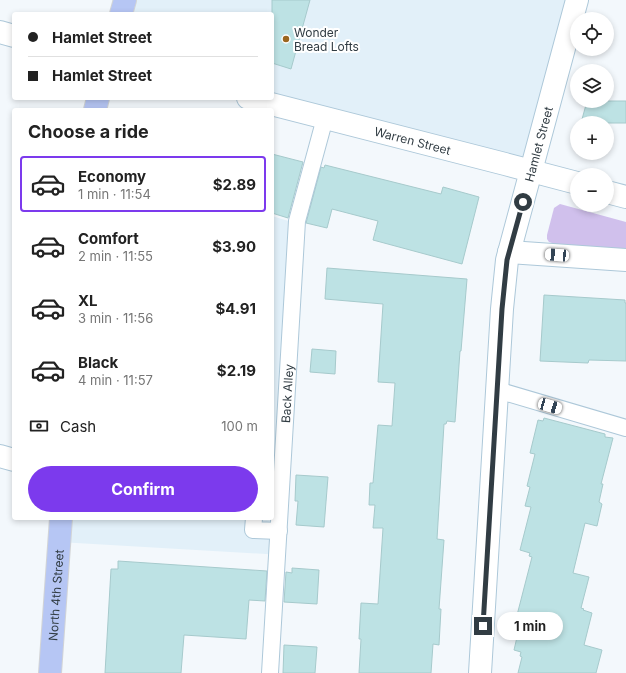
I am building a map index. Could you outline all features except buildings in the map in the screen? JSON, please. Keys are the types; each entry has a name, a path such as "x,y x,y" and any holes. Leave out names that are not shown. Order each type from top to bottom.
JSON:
{"main road":[{"path":"122,12 125,0"},
{"name":"North 4th Street","path":"50,673 61,520"}],"street":[{"name":"Hamlet Street","path":"480,673 502,309 507,260 578,0"},
{"path":"0,32 12,35"},
{"name":"Warren Street","path":"256,100 570,181"},
{"path":"614,194 626,197"},
{"path":"509,252 626,260"},
{"path":"0,456 12,459"}],"lane":[{"name":"Back Alley","path":"270,673 297,221 325,118"},
{"path":"497,390 626,428"},
{"path":"254,520 254,530 279,531"}],"shaded area":[{"path":"112,0 575,0 572,12 570,12 570,18 527,171 274,99 274,12 111,12"},
{"path":"560,204 570,207 570,212 589,212 626,222 626,250 561,246 549,242 547,235 554,208"},
{"path":"274,217 295,223 282,555 59,542 61,520 274,520"}],"place":[{"name":"Wonder Bread Lofts","path":"286,39"}],"route":[{"path":"483,626 505,277 507,260 523,202"}]}
